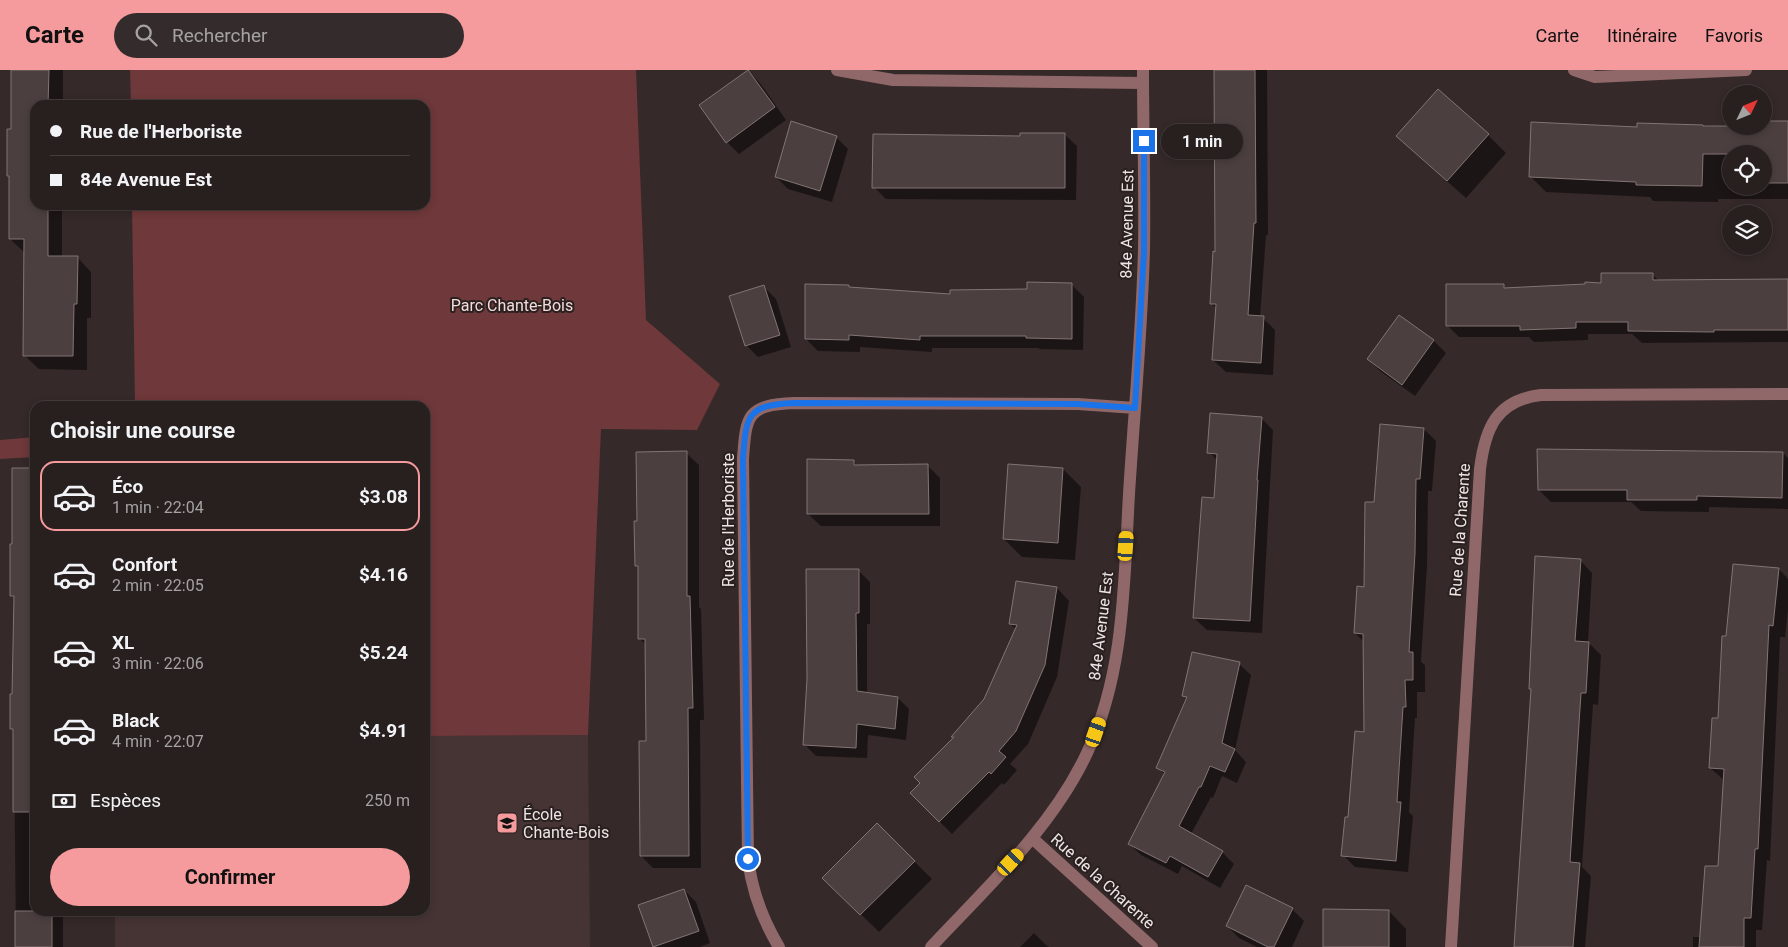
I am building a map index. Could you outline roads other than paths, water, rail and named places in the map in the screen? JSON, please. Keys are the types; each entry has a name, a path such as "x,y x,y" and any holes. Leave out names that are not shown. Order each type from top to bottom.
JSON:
{"street":[{"path":"837,70 893,80 1143,76"},
{"path":"1574,70 1595,77 1746,70"},
{"name":"84e Avenue Est","path":"931,947 1032,838 1065,794 1088,753 1104,711 1113,673 1122,603 1135,408 1144,252 1143,76"},
{"name":"Rue de la Charente","path":"1451,947 1480,469 1485,442 1491,424 1499,413 1516,400 1541,395 1788,394"},
{"name":"Rue de l'Herboriste","path":"779,947 755,896 748,859 743,459 746,428 752,413 763,406 794,403 1078,404 1135,408"},
{"name":"Rue de la Charente","path":"1032,838 1152,947"}],"place":[{"name":"École Chante-Bois","path":"507,823"}],"park label":[{"name":"Parc Chante-Bois","path":"512,305"}]}
